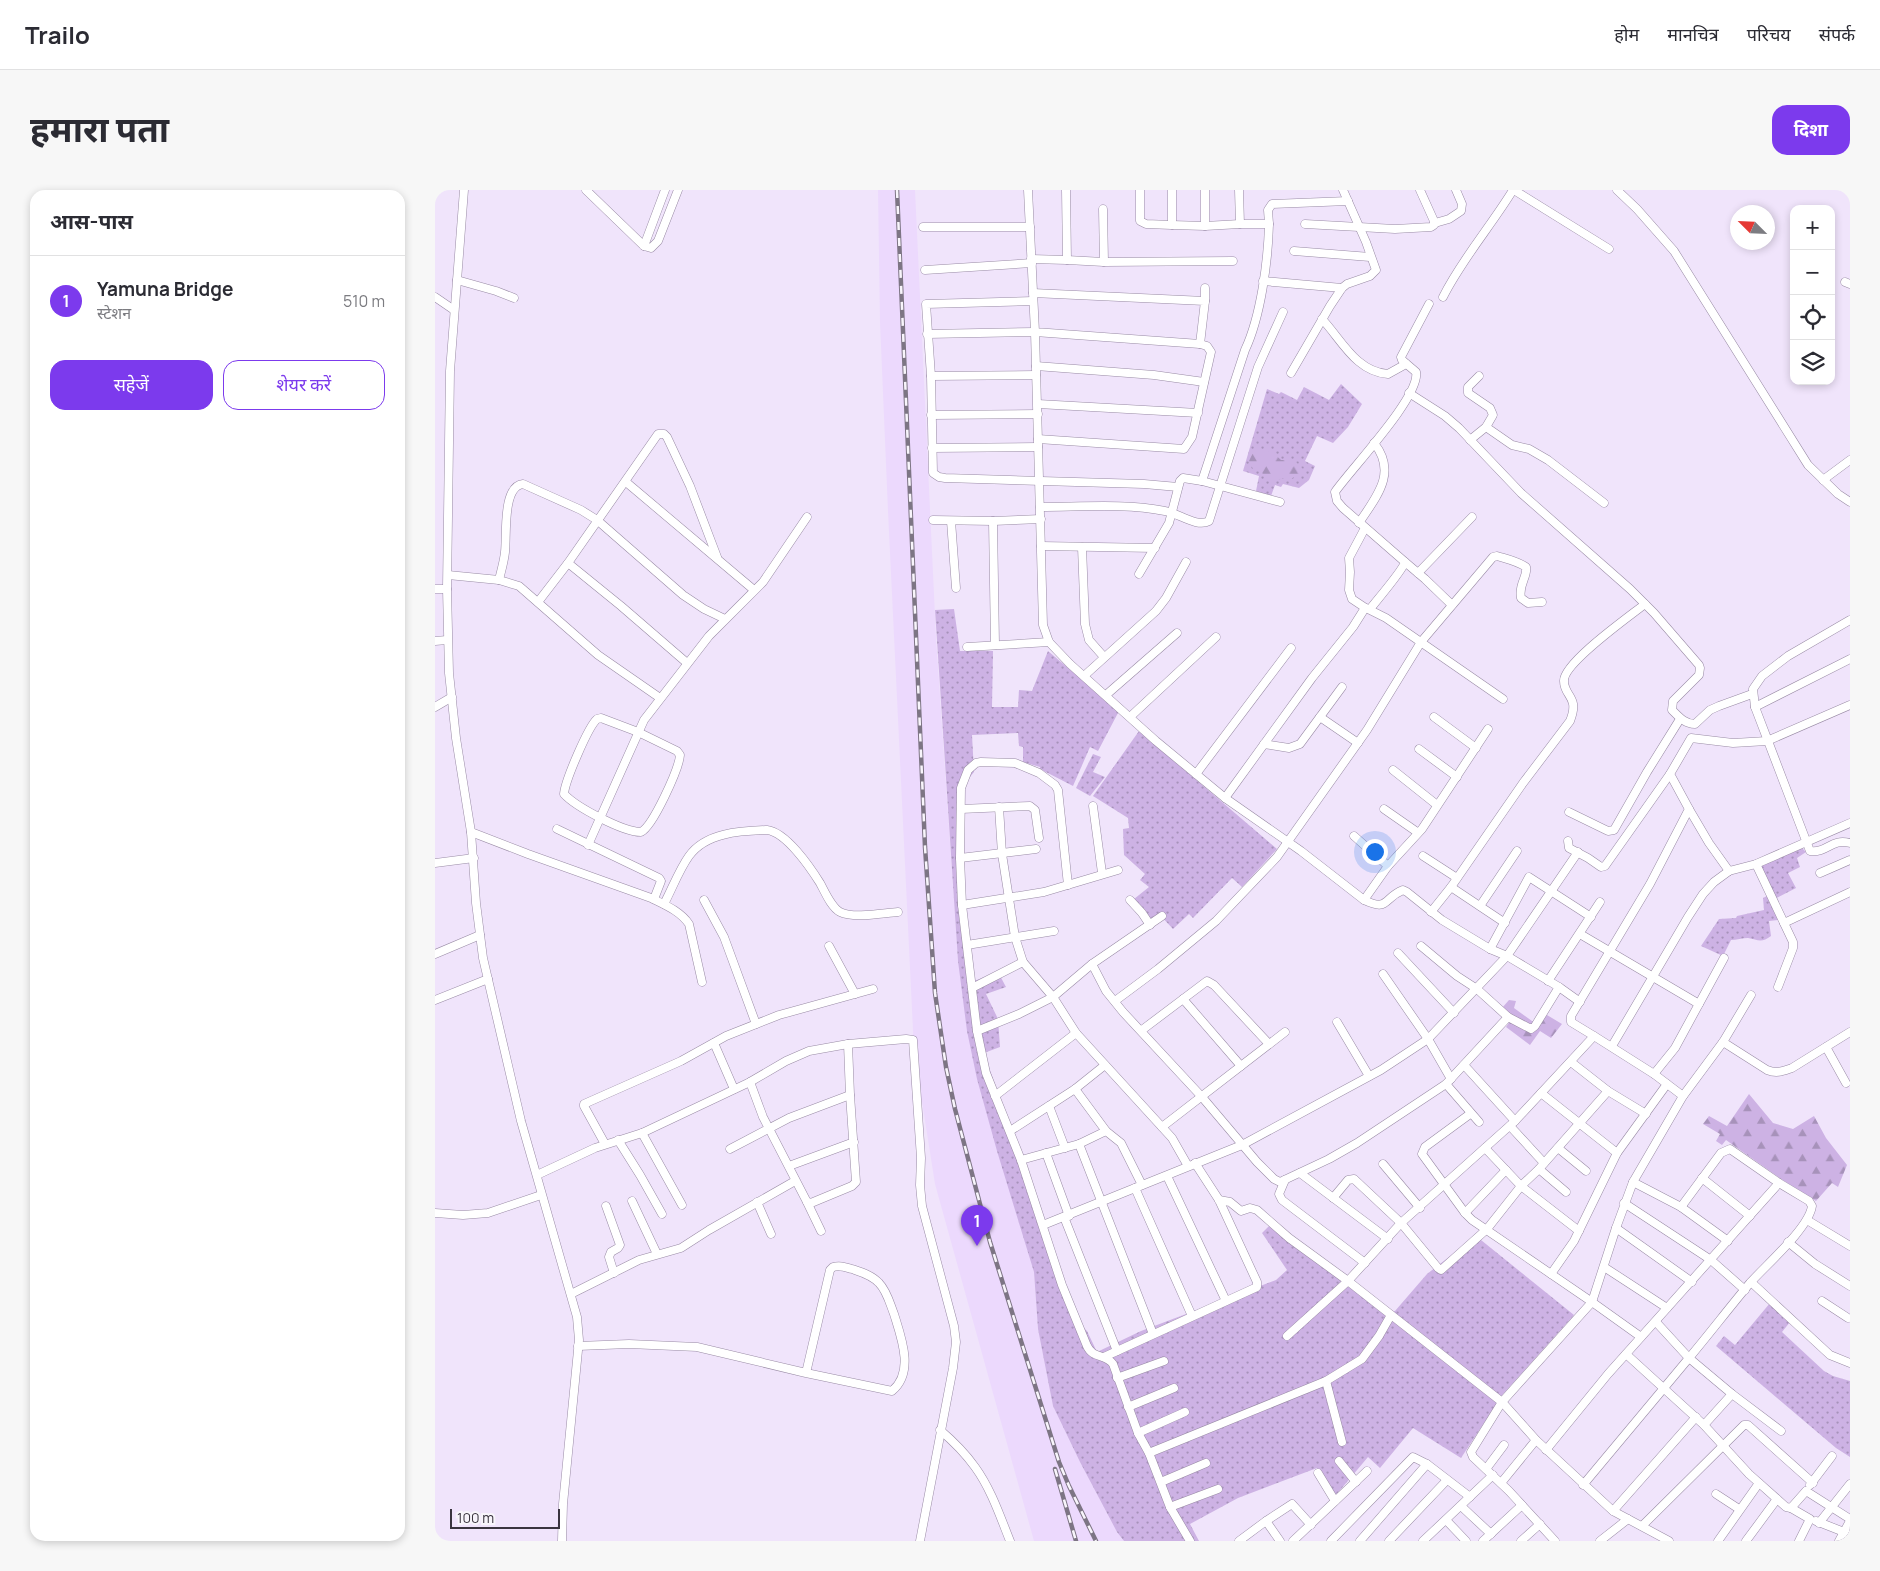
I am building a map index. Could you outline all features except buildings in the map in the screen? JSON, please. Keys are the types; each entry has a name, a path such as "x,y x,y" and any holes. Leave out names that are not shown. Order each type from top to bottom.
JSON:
{"street":[{"path":"464,190 450,371 447,640 456,738 471,832 480,935 488,979 541,1195 577,1316 578,1346 563,1504 562,1541"},
{"path":"586,190 644,246 651,248 658,241 677,190"},
{"path":"644,246 665,190"},
{"path":"1028,190 1038,404 1043,625 1049,642 1105,695 1225,798 1289,842 1364,900 1374,905 1384,904 1389,898 1403,890 1431,912 1490,949 1507,956 1559,987 1579,1002"},
{"path":"1066,190 1067,260"},
{"path":"1140,190 1141,221 1146,224 1205,226 1269,224"},
{"path":"1172,190 1172,225"},
{"path":"1205,190 1205,226"},
{"path":"1239,190 1240,224"},
{"path":"1291,373 1342,288 1347,284 1374,274 1376,270 1343,190"},
{"path":"1420,190 1435,223"},
{"path":"1305,224 1404,229 1431,227 1435,223 1449,219 1461,211 1462,204 1456,190"},
{"path":"1443,297 1459,268 1485,234 1513,190 1609,249"},
{"path":"1617,190 1644,216 1674,250 1808,465 1838,494 1850,502"},
{"path":"1202,480 1245,350 1253,333 1267,263 1269,210 1272,204 1348,201"},
{"path":"1103,210 1104,262"},
{"path":"923,227 1030,227"},
{"path":"1294,251 1370,256"},
{"path":"925,270 1031,261 1233,261"},
{"path":"457,280 496,290 514,298"},
{"path":"1263,281 1342,288"},
{"path":"1200,344 1205,288"},
{"path":"435,297 454,310"},
{"path":"1178,487 939,477 933,473 931,376 926,304 1033,297 1205,302"},
{"path":"1429,304 1401,357 1417,375 1409,393 1393,418 1335,492 1337,501 1362,526 1418,573 1452,605"},
{"path":"1040,507 1150,508 1173,512 1200,523 1207,523 1211,518 1258,367 1283,312"},
{"path":"1322,319 1331,328 1341,344 1370,370 1388,374 1406,364"},
{"path":"927,334 1035,332 1200,344 1207,346 1211,352 1192,436 1184,450 1038,443 932,448"},
{"path":"1036,366 1153,375 1204,382"},
{"path":"931,376 1036,375"},
{"path":"1470,440 1487,428 1493,419 1492,411 1470,396 1467,390 1470,384 1479,376"},
{"path":"1409,393 1453,422 1521,493 1595,557 1645,604 1700,668 1699,675 1673,701 1672,710 1680,718 1695,724"},
{"path":"1038,404 1198,413"},
{"path":"931,415 1038,414"},
{"path":"1487,428 1512,445 1529,449 1553,463 1604,503"},
{"path":"538,602 626,482 653,438 658,434 665,434 690,486 717,557"},
{"path":"1374,443 1383,458 1385,474 1349,558 1349,590 1352,599 1386,618 1503,699"},
{"path":"1823,480 1850,460"},
{"path":"1139,574 1169,523 1178,487 1183,478 1202,480 1280,502"},
{"path":"626,482 754,590"},
{"path":"499,580 505,551 509,500 512,491 519,484 523,484 581,510 597,520 683,595 704,609 725,619"},
{"path":"588,845 644,720 709,636 771,572 807,517"},
{"path":"1418,573 1472,517"},
{"path":"933,520 993,521 1041,519"},
{"path":"951,521 956,588"},
{"path":"993,521 995,645"},
{"path":"1041,546 1155,548"},
{"path":"1082,546 1087,637 1104,658"},
{"path":"1115,1001 1216,922 1289,842 1358,744 1421,642 1489,562 1497,556 1507,561 1518,562 1526,567 1527,573 1520,586 1521,598 1528,603 1542,602"},
{"path":"1084,676 1156,611 1166,598 1186,562"},
{"path":"1225,798 1312,678 1368,608 1402,570 1405,562"},
{"path":"568,563 687,663"},
{"path":"448,575 499,580 519,586 598,655 660,698"},
{"path":"435,589 447,589"},
{"path":"1431,912 1451,887 1523,783 1570,721 1574,709 1571,696 1563,679 1567,672 1594,645 1645,604"},
{"path":"1850,620 1788,656 1761,676 1755,684 1752,694 1767,741 1810,851 1820,851 1839,841 1850,843"},
{"path":"1105,695 1177,633"},
{"path":"1130,717 1216,637"},
{"path":"435,641 447,640"},
{"path":"967,647 1049,642"},
{"path":"1196,774 1291,648"},
{"path":"1755,707 1850,659"},
{"path":"1264,744 1284,748 1295,747 1300,744 1343,687"},
{"path":"1568,841 1569,848 1601,867 1605,866 1670,774 1689,740 1692,738 1695,724 1710,710 1752,694"},
{"path":"435,707 452,697"},
{"path":"1692,738 1733,743 1767,741 1850,705"},
{"path":"1320,717 1358,744"},
{"path":"1434,717 1475,748"},
{"path":"1569,812 1608,831 1614,830 1680,718"},
{"path":"597,719 608,720 638,732 678,752 680,758 673,778 644,831 637,832 600,818 564,794 575,761 591,725 597,719"},
{"path":"1364,900 1388,866 1437,805 1488,729"},
{"path":"1419,749 1457,777"},
{"path":"1068,885 1058,790 1055,785 1039,772 1015,763 990,762 976,764 968,770 962,783 960,858 962,905 977,1031 986,1073 1021,1160 1062,1285 1087,1346 1093,1354 1110,1359 1138,1433 1149,1453 1170,1507 1190,1541"},
{"path":"1393,770 1437,805"},
{"path":"1670,774 1709,843 1729,871"},
{"path":"961,809 1030,806 1034,808 1039,838"},
{"path":"1093,806 1102,873"},
{"path":"999,807 1002,854 1015,937 1023,962 1053,997 1076,1033 1172,1138 1219,1200 1258,1285 1254,1290 1226,1300 1104,1357"},
{"path":"1384,809 1417,832"},
{"path":"1683,1096 1612,1046 1571,1022 1571,1016 1649,884 1689,809"},
{"path":"1612,1046 1703,894 1714,882 1729,871 1757,864 1850,823"},
{"path":"557,829 659,878 661,881 654,899"},
{"path":"664,904 689,856 706,842 727,833 773,830 788,842 839,911 846,914 861,915 898,912"},
{"path":"471,832 664,904 684,917 689,924 702,982"},
{"path":"1354,836 1388,866"},
{"path":"960,858 1036,849"},
{"path":"1480,906 1517,851"},
{"path":"1043,1225 1242,1145 1369,1076 1428,1039 1507,956 1578,852"},
{"path":"1423,856 1457,878"},
{"path":"435,863 474,858"},
{"path":"1820,873 1850,860"},
{"path":"1757,864 1792,938 1793,948 1778,987"},
{"path":"962,905 1044,892 1102,873 1119,870"},
{"path":"1490,949 1529,878 1591,917"},
{"path":"1451,887 1505,923"},
{"path":"1784,923 1850,892"},
{"path":"704,900 724,937 756,1024"},
{"path":"1130,900 1143,913 1150,926"},
{"path":"1548,981 1600,902"},
{"path":"977,1031 1019,1014 1053,997 1092,964 1162,916"},
{"path":"967,945 1054,930"},
{"path":"1580,934 1699,1004"},
{"path":"435,954 480,935"},
{"path":"829,946 855,994"},
{"path":"1421,946 1457,976 1477,989 1508,1017 1527,1028 1533,1029 1559,987"},
{"path":"1398,953 1454,1013"},
{"path":"1654,1074 1675,1048 1724,958"},
{"path":"972,988 1023,962"},
{"path":"1092,964 1106,991 1202,1097 1242,1145 1274,1179 1280,1182 1357,1143 1449,1082 1508,1017"},
{"path":"1383,974 1428,1039 1449,1082 1470,1114 1479,1122"},
{"path":"435,1000 488,979"},
{"path":"1141,1030 1204,982 1212,982 1269,1044"},
{"path":"605,1144 584,1106 585,1104 681,1061 714,1043 756,1024 779,1015 873,989"},
{"path":"1555,1541 1522,1504 1473,1457 1471,1452 1502,1402 1592,1302 1633,1182 1683,1096 1723,1042 1751,995"},
{"path":"1183,999 1241,1066"},
{"path":"1337,1022 1369,1076"},
{"path":"1162,1127 1285,1032"},
{"path":"1723,1042 1767,1070 1782,1072 1850,1032"},
{"path":"995,1096 1076,1033"},
{"path":"1287,1336 1348,1281 1401,1223 1420,1208 1512,1123 1594,1036"},
{"path":"537,1174 605,1144 642,1133 734,1090 809,1051 848,1044 907,1039 913,1042 921,1158 920,1185 922,1206 954,1326 956,1342 953,1368 920,1541"},
{"path":"714,1043 734,1090"},
{"path":"807,1202 811,1203 855,1184 848,1044"},
{"path":"1826,1047 1846,1084"},
{"path":"1571,1062 1608,1090 1646,1114"},
{"path":"1010,1131 1075,1089 1105,1065"},
{"path":"1464,1065 1512,1123 1541,1166 1566,1192"},
{"path":"750,1082 769,1128 821,1231"},
{"path":"1551,1274 1579,1231 1617,1153 1667,1084"},
{"path":"1075,1089 1105,1131 1121,1143 1192,1316"},
{"path":"1333,1198 1348,1180 1352,1179 1401,1223 1440,1270 1443,1269 1487,1230 1521,1186 1558,1148 1608,1090"},
{"path":"1541,1094 1617,1153"},
{"path":"730,1149 769,1128 813,1108 850,1095"},
{"path":"1049,1106 1065,1148"},
{"path":"1470,1114 1425,1147 1422,1154 1465,1213 1472,1220 1641,1338"},
{"path":"1021,1160 1079,1144 1105,1131"},
{"path":"642,1133 682,1205"},
{"path":"618,1140 662,1214"},
{"path":"789,1166 854,1142"},
{"path":"1079,1144 1103,1201 1153,1334"},
{"path":"1485,1148 1521,1186 1579,1231"},
{"path":"1558,1148 1586,1171"},
{"path":"1583,1485 1751,1282 1807,1220 1811,1211 1811,1203 1730,1149 1721,1153 1681,1208"},
{"path":"1046,1153 1066,1216 1117,1351"},
{"path":"1383,1164 1420,1208"},
{"path":"1465,1213 1506,1170"},
{"path":"1301,1173 1388,1239"},
{"path":"1167,1176 1226,1300"},
{"path":"1702,1178 1750,1216"},
{"path":"1285,1180 1279,1194 1282,1200 1365,1264"},
{"path":"571,1294 639,1260 681,1248 795,1181"},
{"path":"1633,1182 1681,1208 1728,1241"},
{"path":"1546,1450 1626,1354 1779,1183"},
{"path":"435,1214 488,1213 541,1195"},
{"path":"1219,1200 1230,1202 1241,1211 1253,1208 1257,1210 1289,1238 1348,1281 1502,1402 1546,1450 1613,1511 1669,1541"},
{"path":"632,1201 657,1254"},
{"path":"757,1202 771,1234"},
{"path":"1624,1204 1711,1260 1745,1290"},
{"path":"606,1206 620,1245 609,1254 609,1261 614,1273"},
{"path":"1807,1220 1850,1246"},
{"path":"1616,1228 1692,1282"},
{"path":"1788,1242 1815,1264 1850,1286"},
{"path":"578,1346 629,1344 697,1347 805,1373 892,1391 899,1382 905,1361 904,1344 887,1295 877,1280 871,1276 841,1266 833,1267 830,1270 805,1373"},
{"path":"1603,1267 1667,1308"},
{"path":"1751,1282 1831,1354 1850,1363"},
{"path":"1821,1301 1849,1317"},
{"path":"1149,1453 1326,1381 1362,1359 1379,1336 1391,1315"},
{"path":"1656,1322 1689,1358 1781,1432"},
{"path":"1626,1354 1705,1425 1759,1483 1786,1507 1847,1535"},
{"path":"1117,1378 1164,1361"},
{"path":"1326,1381 1342,1442"},
{"path":"1128,1407 1175,1388"},
{"path":"1705,1425 1732,1394"},
{"path":"1138,1433 1185,1412"},
{"path":"1613,1511 1696,1417"},
{"path":"1642,1526 1742,1426 1748,1425 1813,1483"},
{"path":"940,1430 966,1455 979,1472 997,1506 1010,1541"},
{"path":"1501,1483 1536,1440"},
{"path":"1486,1468 1504,1445"},
{"path":"1791,1508 1813,1483 1832,1456"},
{"path":"1331,1541 1412,1458 1427,1464 1470,1497"},
{"path":"1339,1461 1356,1482"},
{"path":"1161,1482 1206,1463"},
{"path":"1360,1541 1427,1464"},
{"path":"1293,1541 1367,1471"},
{"path":"1318,1473 1335,1502"},
{"path":"1423,1541 1493,1475"},
{"path":"1389,1541 1447,1480"},
{"path":"1718,1541 1759,1483"},
{"path":"1819,1523 1850,1484"},
{"path":"1170,1507 1218,1489"},
{"path":"1806,1491 1850,1520 1847,1535 1839,1541"},
{"path":"1716,1494 1739,1509"},
{"path":"1747,1541 1777,1499"},
{"path":"1239,1541 1292,1504 1311,1525"},
{"path":"1483,1541 1522,1504"},
{"path":"1461,1506 1491,1534"},
{"path":"1600,1541 1628,1519"},
{"path":"1799,1541 1810,1519"},
{"path":"1447,1520 1466,1541"},
{"path":"1266,1521 1279,1541"},
{"path":"1521,1541 1540,1524"}],"shaded area":[{"path":"878,190 915,190 936,637 958,961 1019,1219 1034,1272 1038,1329 1053,1406 1080,1462 1117,1532 1124,1541 1034,1541 935,1184 914,1051 880,322"}],"green space":[{"path":"1341,384 1362,404 1348,427 1333,443 1317,436 1305,461 1315,466 1309,480 1299,488 1283,484 1281,487 1275,485 1271,496 1256,491 1259,476 1243,471 1267,389 1279,394 1281,392 1297,400 1304,387 1329,400"},
{"path":"1255,448 1272,452 1281,460 1294,460 1304,470 1291,479 1284,478 1271,482 1261,472 1253,469 1249,461"},
{"path":"954,609 960,651 993,651 992,707 1018,707 1019,690 1032,691 1048,651 1119,711 1098,751 1090,747 1073,786 1040,769 1040,767 1023,762 1023,747 1019,746 1018,733 972,735 974,772 965,783 963,793 964,908 974,981 998,972 1006,987 986,994 998,1019 1000,1047 984,1053 1064,1284 1082,1326 1087,1331 1097,1352 1141,1331 1276,1280 1287,1270 1262,1233 1271,1224 1287,1239 1384,1314 1395,1311 1427,1274 1476,1236 1574,1315 1503,1394 1461,1458 1413,1428 1380,1468 1368,1457 1336,1495 1317,1468 1238,1498 1190,1524 1199,1541 1124,1541 1117,1532 1053,1406 1038,1329 1034,1272 997,1151 977,1079 967,1031 958,961 935,610"},
{"path":"1139,731 1277,849 1242,887 1232,878 1193,918 1189,914 1173,929 1159,914 1151,920 1145,910 1134,899 1149,887 1140,880 1145,874 1124,855 1123,829 1129,828 1128,818 1093,796"},
{"path":"1093,754 1101,757 1093,772 1105,777 1090,796 1076,788"},
{"path":"1801,847 1806,852 1797,858 1800,867 1788,873 1796,888 1771,901 1778,920 1769,921 1771,936 1762,940 1748,938 1731,940 1723,956 1701,946 1719,919 1736,918 1737,916 1764,910 1763,898 1773,893 1760,865"},
{"path":"1509,1000 1516,1001 1514,1008 1532,1021 1541,1022 1547,1015 1562,1024 1551,1038 1540,1031 1530,1045 1506,1027 1513,1017 1502,1008"},
{"path":"1749,1094 1773,1123 1793,1129 1814,1116 1826,1138 1847,1165 1838,1187 1832,1183 1816,1201 1726,1140 1722,1145 1716,1141 1720,1134 1703,1124 1709,1116 1727,1126"},
{"path":"1770,1303 1790,1322 1782,1332 1824,1371 1850,1381 1850,1457 1836,1448 1716,1346 1724,1336 1735,1345"}],"railway":[{"path":"897,190 925,847 935,993 946,1067 955,1109 990,1242 1059,1462 1096,1541"},
{"path":"1055,1469 1076,1541"}],"place":[{"name":"Yamuna Bridge","path":"977,1246"}]}
